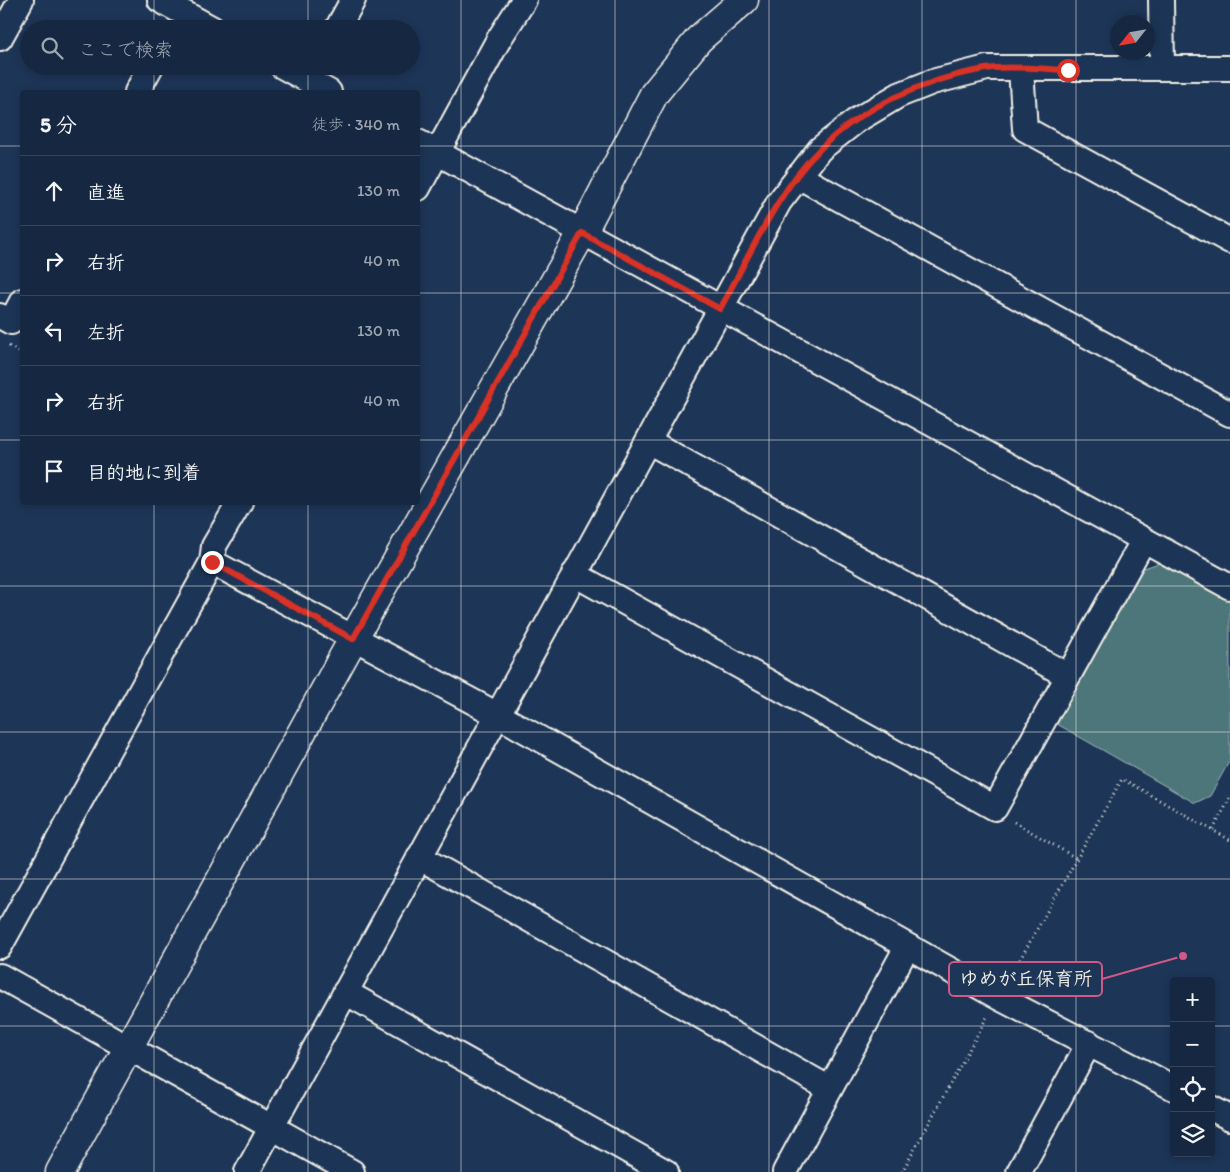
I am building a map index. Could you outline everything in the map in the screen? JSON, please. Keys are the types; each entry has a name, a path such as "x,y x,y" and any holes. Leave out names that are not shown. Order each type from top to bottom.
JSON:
{"street":[{"path":"0,38 21,0"},
{"path":"160,0 195,20"},
{"path":"342,20 353,0"},
{"path":"420,179 427,147 524,0"},
{"path":"60,1172 353,639 582,233 654,94 699,39 744,0"},
{"path":"1161,0 1162,68"},
{"path":"247,1172 496,714 779,202 820,149 857,120 899,95 932,82 987,68 1230,68"},
{"path":"1021,69 1025,129 1230,241"},
{"path":"138,90 146,75"},
{"path":"309,80 326,90"},
{"path":"427,147 1230,587"},
{"path":"798,176 1230,414"},
{"path":"0,316 11,322 20,305"},
{"path":"648,440 1068,676"},
{"path":"0,946 212,562 214,546 238,505"},
{"path":"574,574 995,808 1143,541"},
{"path":"212,562 496,714 998,998 1170,1086"},
{"path":"419,857 830,1089"},
{"path":"786,1172 906,947"},
{"path":"0,976 352,1172"},
{"path":"345,992 666,1172"},
{"path":"1019,1172 1089,1043"},
{"path":"1215,1110 1230,1118"}],"path":[{"path":"902,1172 1076,858 1122,779 1230,840"},
{"path":"1212,830 1230,798"},
{"path":"995,808 1076,858"}],"green space":[{"path":"1159,563 1230,601 1230,760 1210,796 1195,803 1057,724 1141,569"}],"place":[{"name":"ゆめが丘保育所","path":"1183,956"}],"route":[{"path":"212,562 353,639 582,233 720,309 779,202 820,149 857,120 899,95 932,82 987,68 1068,70"}]}
